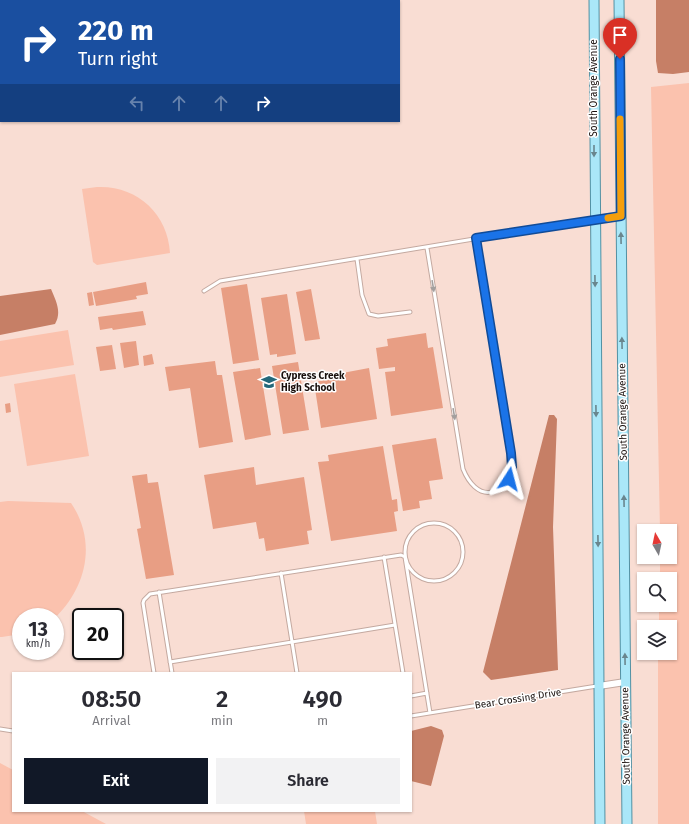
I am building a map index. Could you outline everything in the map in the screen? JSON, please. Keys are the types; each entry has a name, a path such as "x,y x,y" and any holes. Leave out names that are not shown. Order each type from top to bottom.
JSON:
{"main road":[{"name":"South Orange Avenue","path":"594,0 600,824"},
{"name":"South Orange Avenue","path":"619,0 627,824"}],"street":[{"path":"595,219 621,216"},
{"name":"Bear Crossing Drive","path":"599,686 625,682"}],"lane":[{"path":"204,291 220,281 427,248 476,238 595,219"},
{"path":"427,248 463,470 468,481 477,490 490,492 502,488 509,479 512,467 476,238"},
{"path":"357,259 362,295 369,314 378,316 410,312"},
{"path":"405,557 407,565 419,577 428,581 438,581 448,578 456,572 464,554 463,544 458,534 442,523 425,523 414,530 407,540 405,557 430,713"},
{"path":"154,672 143,603 147,596 159,592 384,557 398,555 405,557"},
{"path":"384,557 403,672"},
{"path":"281,573 297,672"},
{"path":"159,592 172,672"},
{"path":"170,662 395,626"},
{"name":"Bear Crossing Drive","path":"412,716 599,686"},
{"path":"412,696 427,693"},
{"path":"0,729 12,731"}],"shaded area":[{"path":"656,0 689,0 689,72 673,74 658,73 656,61"},
{"path":"689,83 689,824 658,824 658,660 677,660 677,620 659,620 659,612 677,612 677,572 660,572 660,564 677,564 677,524 660,524 651,87"},
{"path":"97,187 125,191 137,196 147,204 156,214 163,226 168,239 170,253 97,265 93,262 82,189"},
{"path":"51,289 58,311 55,324 0,335 0,296"},
{"path":"68,330 74,365 0,377 0,341"},
{"path":"75,374 89,456 27,466 14,384"},
{"path":"549,415 554,415 557,419 553,527 558,670 491,680 483,672"},
{"path":"0,502 71,503 79,518 84,533 86,548 85,563 81,578 75,592 64,608 12,608 12,635 0,637"},
{"path":"431,726 442,730 444,736 431,786 412,781 412,731"},
{"path":"0,763 12,769 12,812 84,812 106,824 0,824"},
{"path":"304,812 375,812 377,824 306,824"}],"building":[{"path":"146,282 148,294 136,296 137,299 96,306 93,292"},
{"path":"247,284 259,360 233,364 221,288"},
{"path":"311,289 320,339 305,341 296,292"},
{"path":"92,292 94,305 89,306 87,293"},
{"path":"287,294 296,354 277,357 277,354 270,355 261,298"},
{"path":"143,311 146,325 113,330 112,328 100,330 98,317"},
{"path":"426,333 428,348 433,347 443,408 391,416 385,372 395,371 395,367 379,369 376,348 388,346 387,339"},
{"path":"136,341 139,365 124,368 120,343"},
{"path":"112,345 116,369 100,371 96,347"},
{"path":"152,354 154,364 144,366 143,356"},
{"path":"215,361 217,375 222,375 233,442 199,448 190,388 169,391 165,367"},
{"path":"298,362 309,430 283,434 272,366"},
{"path":"260,368 271,435 245,440 233,372"},
{"path":"369,368 377,419 321,428 314,382 338,378 337,374"},
{"path":"10,403 11,412 6,413 5,404"},
{"path":"436,438 443,479 429,481 432,499 419,501 420,508 403,511 392,445"},
{"path":"383,446 392,500 397,499 398,511 394,512 397,531 331,541 318,462 329,461 328,455"},
{"path":"254,467 256,485 304,477 312,530 307,531 309,544 266,551 264,538 259,539 256,522 213,529 204,475"},
{"path":"147,474 148,483 158,482 174,575 146,579 137,529 141,528 132,476"}],"slow traffic":[{"path":"608,218 621,216 620,119"}],"place":[{"name":"Cypress Creek High School","path":"269,382"}],"route":[{"path":"509,479 512,467 511,453 476,238 621,216 620,59"}]}
